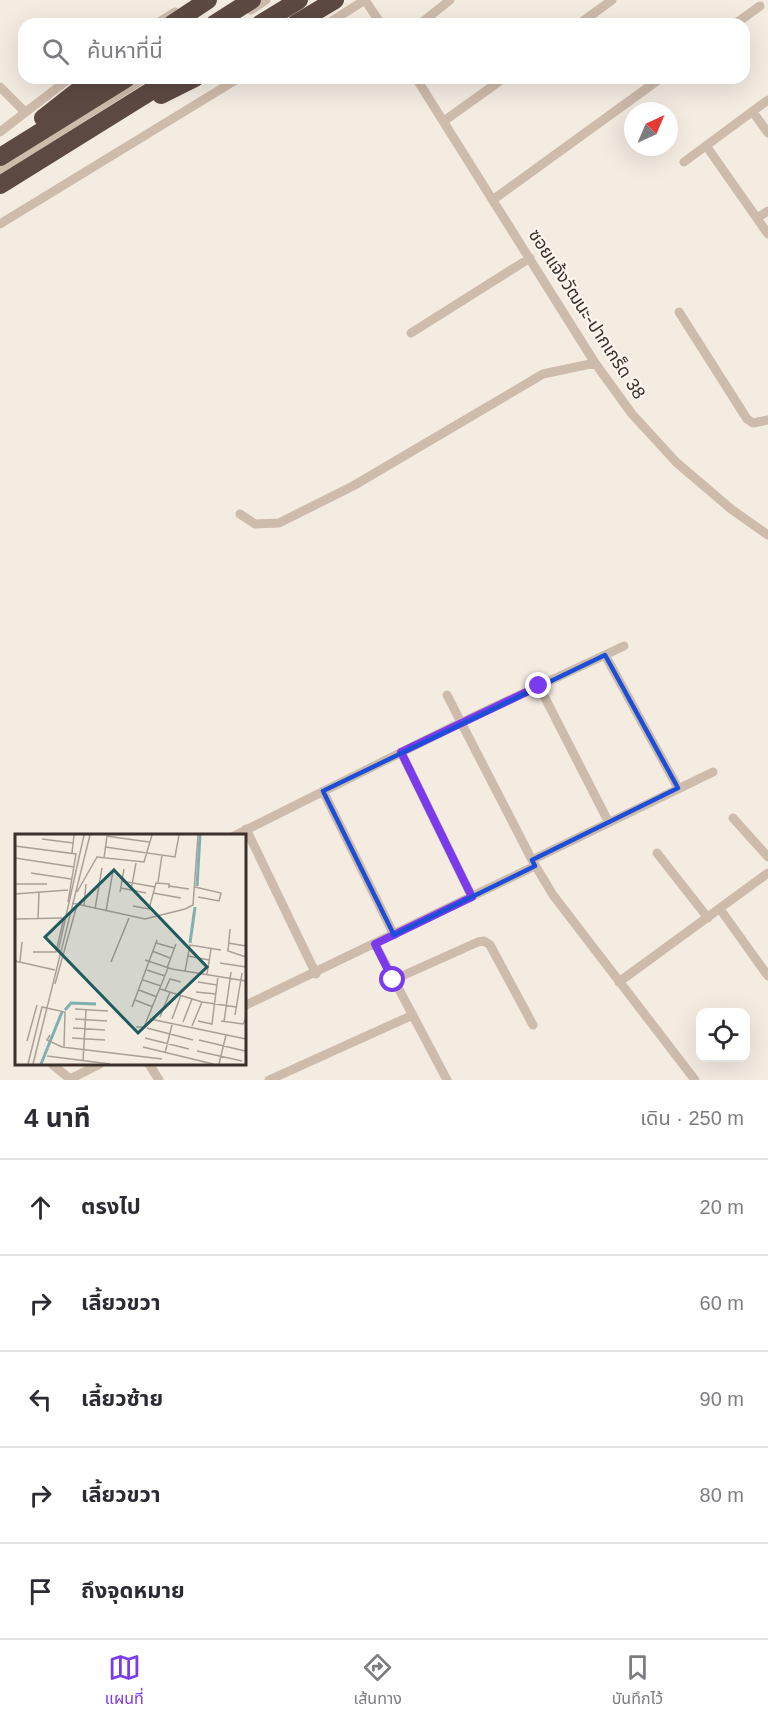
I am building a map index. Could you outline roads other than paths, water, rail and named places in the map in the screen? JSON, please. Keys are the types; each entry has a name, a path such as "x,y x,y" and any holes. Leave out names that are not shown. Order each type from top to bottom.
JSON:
{"highway":[{"path":"181,18 208,0"},
{"path":"224,18 252,0"},
{"path":"270,18 299,0"},
{"path":"305,18 335,0"},
{"path":"0,155 87,84"},
{"path":"0,155 117,84"},
{"path":"0,185 162,84"},
{"path":"84,133 183,84"}],"street":[{"path":"166,18 195,0"},
{"path":"238,18 266,0"},
{"path":"336,18 365,0 377,18"},
{"path":"428,18 450,0"},
{"path":"587,18 612,0"},
{"path":"743,18 760,6"},
{"path":"0,132 62,84"},
{"path":"0,170 136,84"},
{"path":"0,224 230,84"},
{"name":"ซอยแจ้งวัฒนะ-ปากเกร็ด 38","path":"420,84 595,363 633,414 676,462 731,509 768,535"},
{"path":"444,121 496,84"},
{"path":"494,199 653,84"},
{"path":"0,87 25,112"},
{"path":"684,162 768,100"},
{"path":"753,112 768,133"},
{"path":"707,147 768,234"},
{"path":"757,218 768,211"},
{"path":"411,333 530,258"},
{"path":"679,312 747,418 753,423 768,420"},
{"path":"240,514 255,524 279,523 353,486 543,374 595,363"},
{"path":"237,834 460,723 624,646"},
{"path":"604,655 678,788"},
{"path":"539,686 608,821"},
{"path":"447,695 533,863 553,895 695,1080"},
{"path":"401,752 472,897"},
{"path":"246,1005 316,974 472,897 608,821 713,772"},
{"path":"323,791 393,935"},
{"path":"733,818 768,856"},
{"path":"246,829 316,974"},
{"path":"657,852 708,918"},
{"path":"619,982 768,873"},
{"path":"720,909 768,976"},
{"path":"393,980 484,941 490,945 533,1025"},
{"path":"375,944 447,1080"},
{"path":"269,1080 413,1016"},
{"path":"53,1065 70,1079 98,1065"},
{"path":"150,1065 159,1080"}]}
